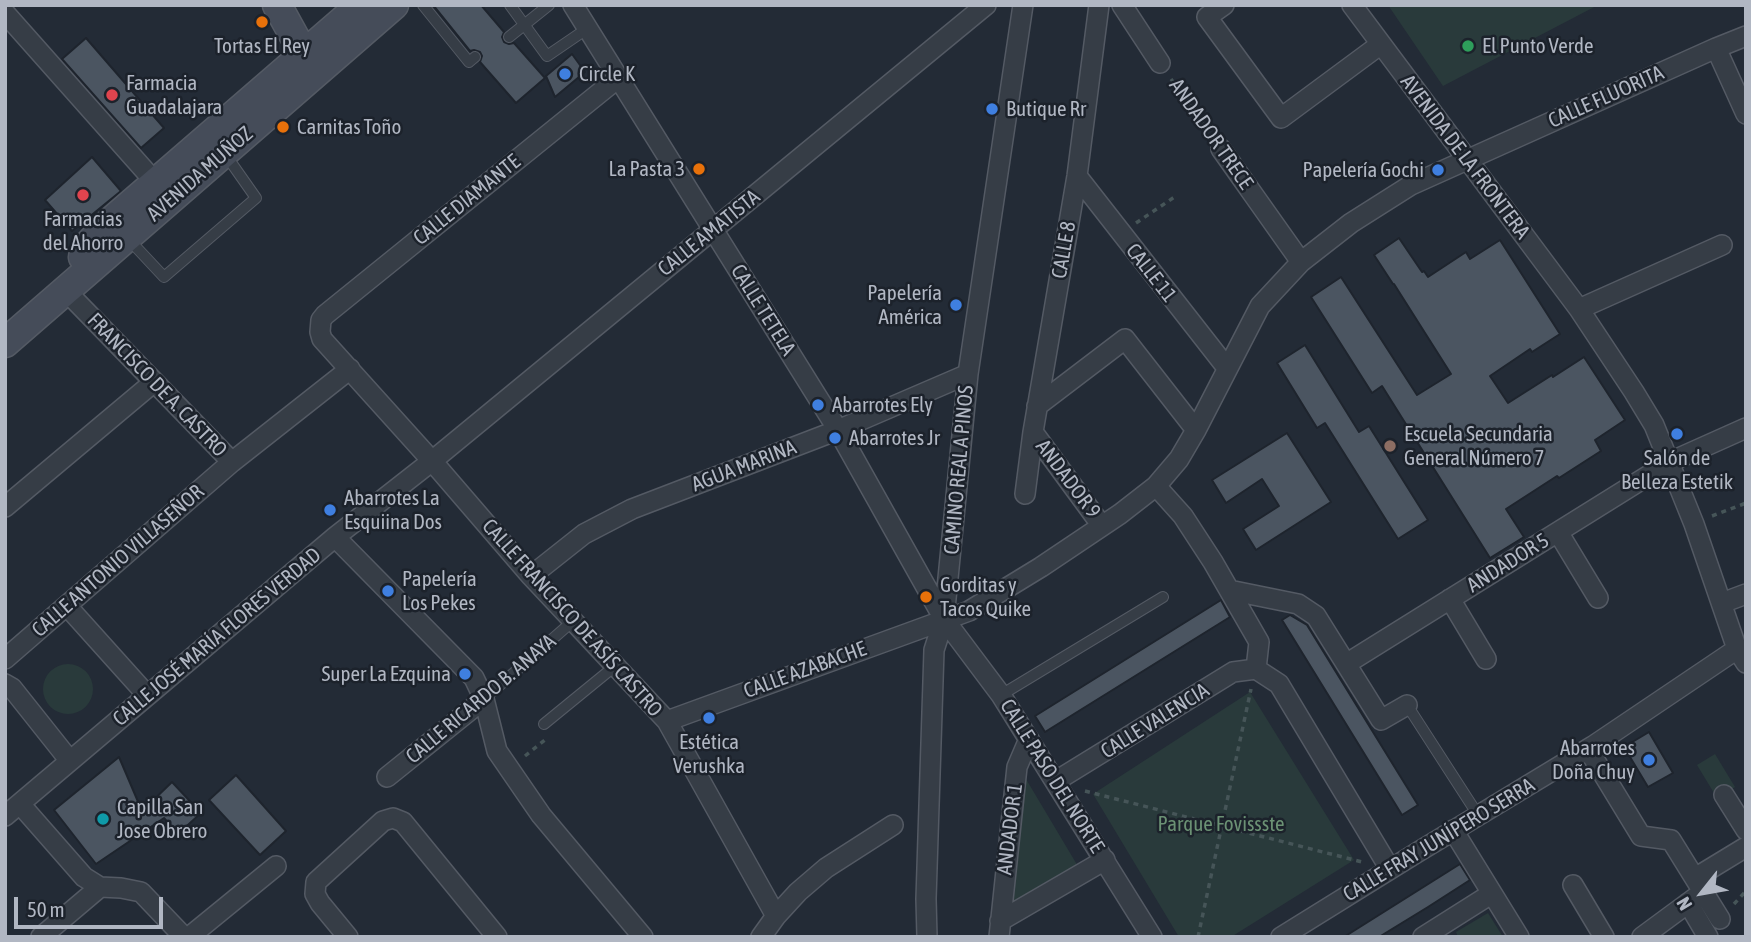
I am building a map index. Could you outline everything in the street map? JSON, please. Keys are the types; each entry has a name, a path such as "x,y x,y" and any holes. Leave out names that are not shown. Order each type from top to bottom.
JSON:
{"main road":[{"path":"276,5 304,54"},
{"path":"361,5 110,223 90,243 87,263 109,264 135,246 177,206 410,5"},
{"name":"AVENIDA MUÑOZ","path":"5,343 66,291 87,263 381,5"},
{"name":"AVENIDA MUÑOZ","path":"5,323 87,263 394,5"}],"street":[{"name":"CALLE TETELA","path":"573,5 838,430 944,620"},
{"name":"CALLE AMATISTA","path":"432,461 986,5"},
{"name":"CAMINO REAL A PINOS","path":"928,937 926,899 934,650 944,620 968,374 1023,5"},
{"name":"CALLE 8","path":"1025,494 1033,432 1077,176 1099,5"},
{"name":"ANDADOR TRECE","path":"1122,5 1160,63"},
{"path":"1224,5 1207,17 1281,118 1381,44"},
{"name":"AVENIDA DE LA FRONTERA","path":"1352,5 1579,309 1654,425 1694,524 1741,656"},
{"path":"5,13 155,182"},
{"name":"CALLE FLUORITA","path":"1227,368 1260,306 1301,262 1352,223 1410,185 1746,36"},
{"path":"1716,48 1746,114"},
{"name":"CALLE DIAMANTE","path":"320,325 325,315 618,78"},
{"name":"ANDADOR TRECE","path":"1221,149 1301,262"},
{"name":"CALLE 11","path":"1077,176 1227,368"},
{"path":"1579,309 1723,245"},
{"name":"FRANCISCO DE A. CASTRO","path":"66,291 232,462 350,369"},
{"name":"CALLE FRANCISCO DE ASÍS CASTRO","path":"320,325 322,339 531,576 667,721 776,916"},
{"path":"1038,406 1125,340 1196,430"},
{"name":"CALLE AZABACHE","path":"667,721 969,611 1041,567 1156,486 1179,459 1227,368"},
{"name":"AGUA MARINA","path":"531,576 584,534 632,509 838,430 968,374"},
{"path":"5,507 154,382"},
{"name":"ANDADOR 5","path":"1346,664 1670,462 1746,428"},
{"name":"ANDADOR 9","path":"1033,432 1102,526"},
{"name":"CALLE JOSÉ MARÍA FLORES VERDAD","path":"13,810 335,537 432,461"},
{"name":"CALLE ANTONIO VILLASEÑOR","path":"6,656 232,462"},
{"path":"1156,486 1183,516 1259,642 1256,669 1279,684 1390,869"},
{"path":"1558,532 1598,598"},
{"path":"335,537 474,678 484,699 497,751 541,815 643,937"},
{"path":"1229,590 1298,604 1316,616 1381,720 1407,705"},
{"path":"1722,603 1746,594"},
{"path":"1450,599 1486,659"},
{"path":"66,606 147,695"},
{"name":"CALLE PASO DEL NORTE","path":"944,620 1001,695 1152,937"},
{"name":"CALLE FRAY JUNÍPERO SERRA","path":"1281,937 1741,656"},
{"name":"CALLE VALENCIA","path":"1056,781 1233,672 1256,669"},
{"path":"5,684 12,688 70,761"},
{"name":"CALLE RICARDO B. ANAYA","path":"387,777 484,699"},
{"name":"ANDADOR 1","path":"1000,929 1017,767 1029,738"},
{"path":"1588,749 1641,836 1671,840 1695,891 1708,937"},
{"path":"1724,795 1746,830"},
{"path":"13,810 84,877 100,887 141,892 187,937 276,866"},
{"path":"348,937 320,904 316,894 316,882 383,821 393,818 403,822 498,937"},
{"path":"761,937 798,892 826,868 893,824"},
{"path":"1453,830 1519,937"},
{"path":"1642,937 1746,847"},
{"name":"ANDADOR 1","path":"1000,929 1105,860"},
{"path":"1573,884 1604,937"},
{"path":"41,937 100,887"},
{"path":"1695,891 1720,919"},
{"path":"1423,937 1445,931 1491,894"}],"lane":[{"path":"423,5 469,62 475,57"},
{"path":"510,5 547,56 588,28"},
{"path":"509,37 549,5"},
{"path":"135,246 164,277 256,198 230,161"},
{"path":"1001,695 1163,597"},
{"name":"CALLE RICARDO B. ANAYA","path":"484,699 573,621"},
{"path":"544,724 615,666"},
{"path":"1407,705 1478,815"}],"path":[{"name":"ANDADOR TRECE","path":"1160,63 1221,149"},
{"path":"1120,233 1177,196"},
{"path":"1694,524 1746,503"},
{"path":"1198,937 1256,669"},
{"path":"1056,781 1093,794 1390,869"}],"green space":[{"name":"El Punto Verde","path":"1388,5 1598,5 1443,86"},
{"path":"68,664 86,671 93,689 86,707 68,714 50,707 43,689 50,671"},
{"name":"Parque Fovissste","path":"1250,692 1354,860 1231,937 1179,937 1093,794"},
{"path":"1715,754 1735,787 1717,798 1697,765"},
{"path":"1023,774 1079,868 1007,910"},
{"path":"1488,913 1503,937 1458,937 1456,932"}],"building":[{"path":"433,5 481,5 504,32 504,42 514,43 545,78 516,103 480,62 480,52 470,51"},
{"name":"Farmacia Guadalajara","path":"86,38 164,128 141,148 62,59"},
{"name":"Circle K","path":"572,54 585,72 555,97 546,76"},
{"name":"Farmacias del Ahorro","path":"92,157 121,191 72,231 45,200"},
{"path":"1399,238 1428,277 1466,252 1470,259 1500,240 1560,334 1532,352 1530,349 1490,376 1508,403 1584,357 1625,420 1595,440 1601,451 1506,509 1524,537 1490,558 1382,386 1372,393 1311,297 1341,277 1417,395 1451,374 1374,255"},
{"path":"1305,345 1359,432 1369,426 1428,520 1398,539 1325,423 1317,428 1277,363"},
{"path":"1287,433 1331,502 1256,550 1243,529 1279,506 1262,479 1226,503 1212,480"},
{"path":"1221,600 1230,617 1045,732 1035,716"},
{"path":"1290,615 1307,625 1418,805 1402,815 1282,620"},
{"name":"Abarrotes Doña Chuy","path":"1649,732 1673,773 1648,787 1624,747"},
{"name":"Capilla San Jose Obrero","path":"119,757 142,811 172,782 201,813 178,834 164,818 96,864 54,810"},
{"path":"236,775 286,831 260,855 209,800"},
{"path":"1460,864 1470,880 1428,907 1379,937 1344,937"}],"place":[{"name":"Tortas El Rey","path":"262,22"},
{"name":"El Punto Verde","path":"1468,46"},
{"name":"Circle K","path":"565,74"},
{"name":"Farmacia Guadalajara","path":"112,95"},
{"name":"Butique Rr","path":"992,109"},
{"name":"Carnitas Toño","path":"283,127"},
{"name":"La Pasta 3","path":"699,169"},
{"name":"Papelería Gochi","path":"1438,170"},
{"name":"Farmacias del Ahorro","path":"83,195"},
{"name":"Papelería América","path":"956,305"},
{"name":"Abarrotes Ely","path":"818,405"},
{"name":"Salón de Belleza Estetik","path":"1677,434"},
{"name":"Abarrotes Jr","path":"835,438"},
{"name":"Escuela Secundaria General Número 7","path":"1390,446"},
{"name":"Abarrotes La Esquiina Dos","path":"330,510"},
{"name":"Papelería Los Pekes","path":"388,591"},
{"name":"Gorditas y Tacos Quike","path":"926,597"},
{"name":"Super La Ezquina","path":"465,674"},
{"name":"Estética Verushka","path":"709,718"},
{"name":"Abarrotes Doña Chuy","path":"1649,760"},
{"name":"Capilla San Jose Obrero","path":"103,819"}]}
